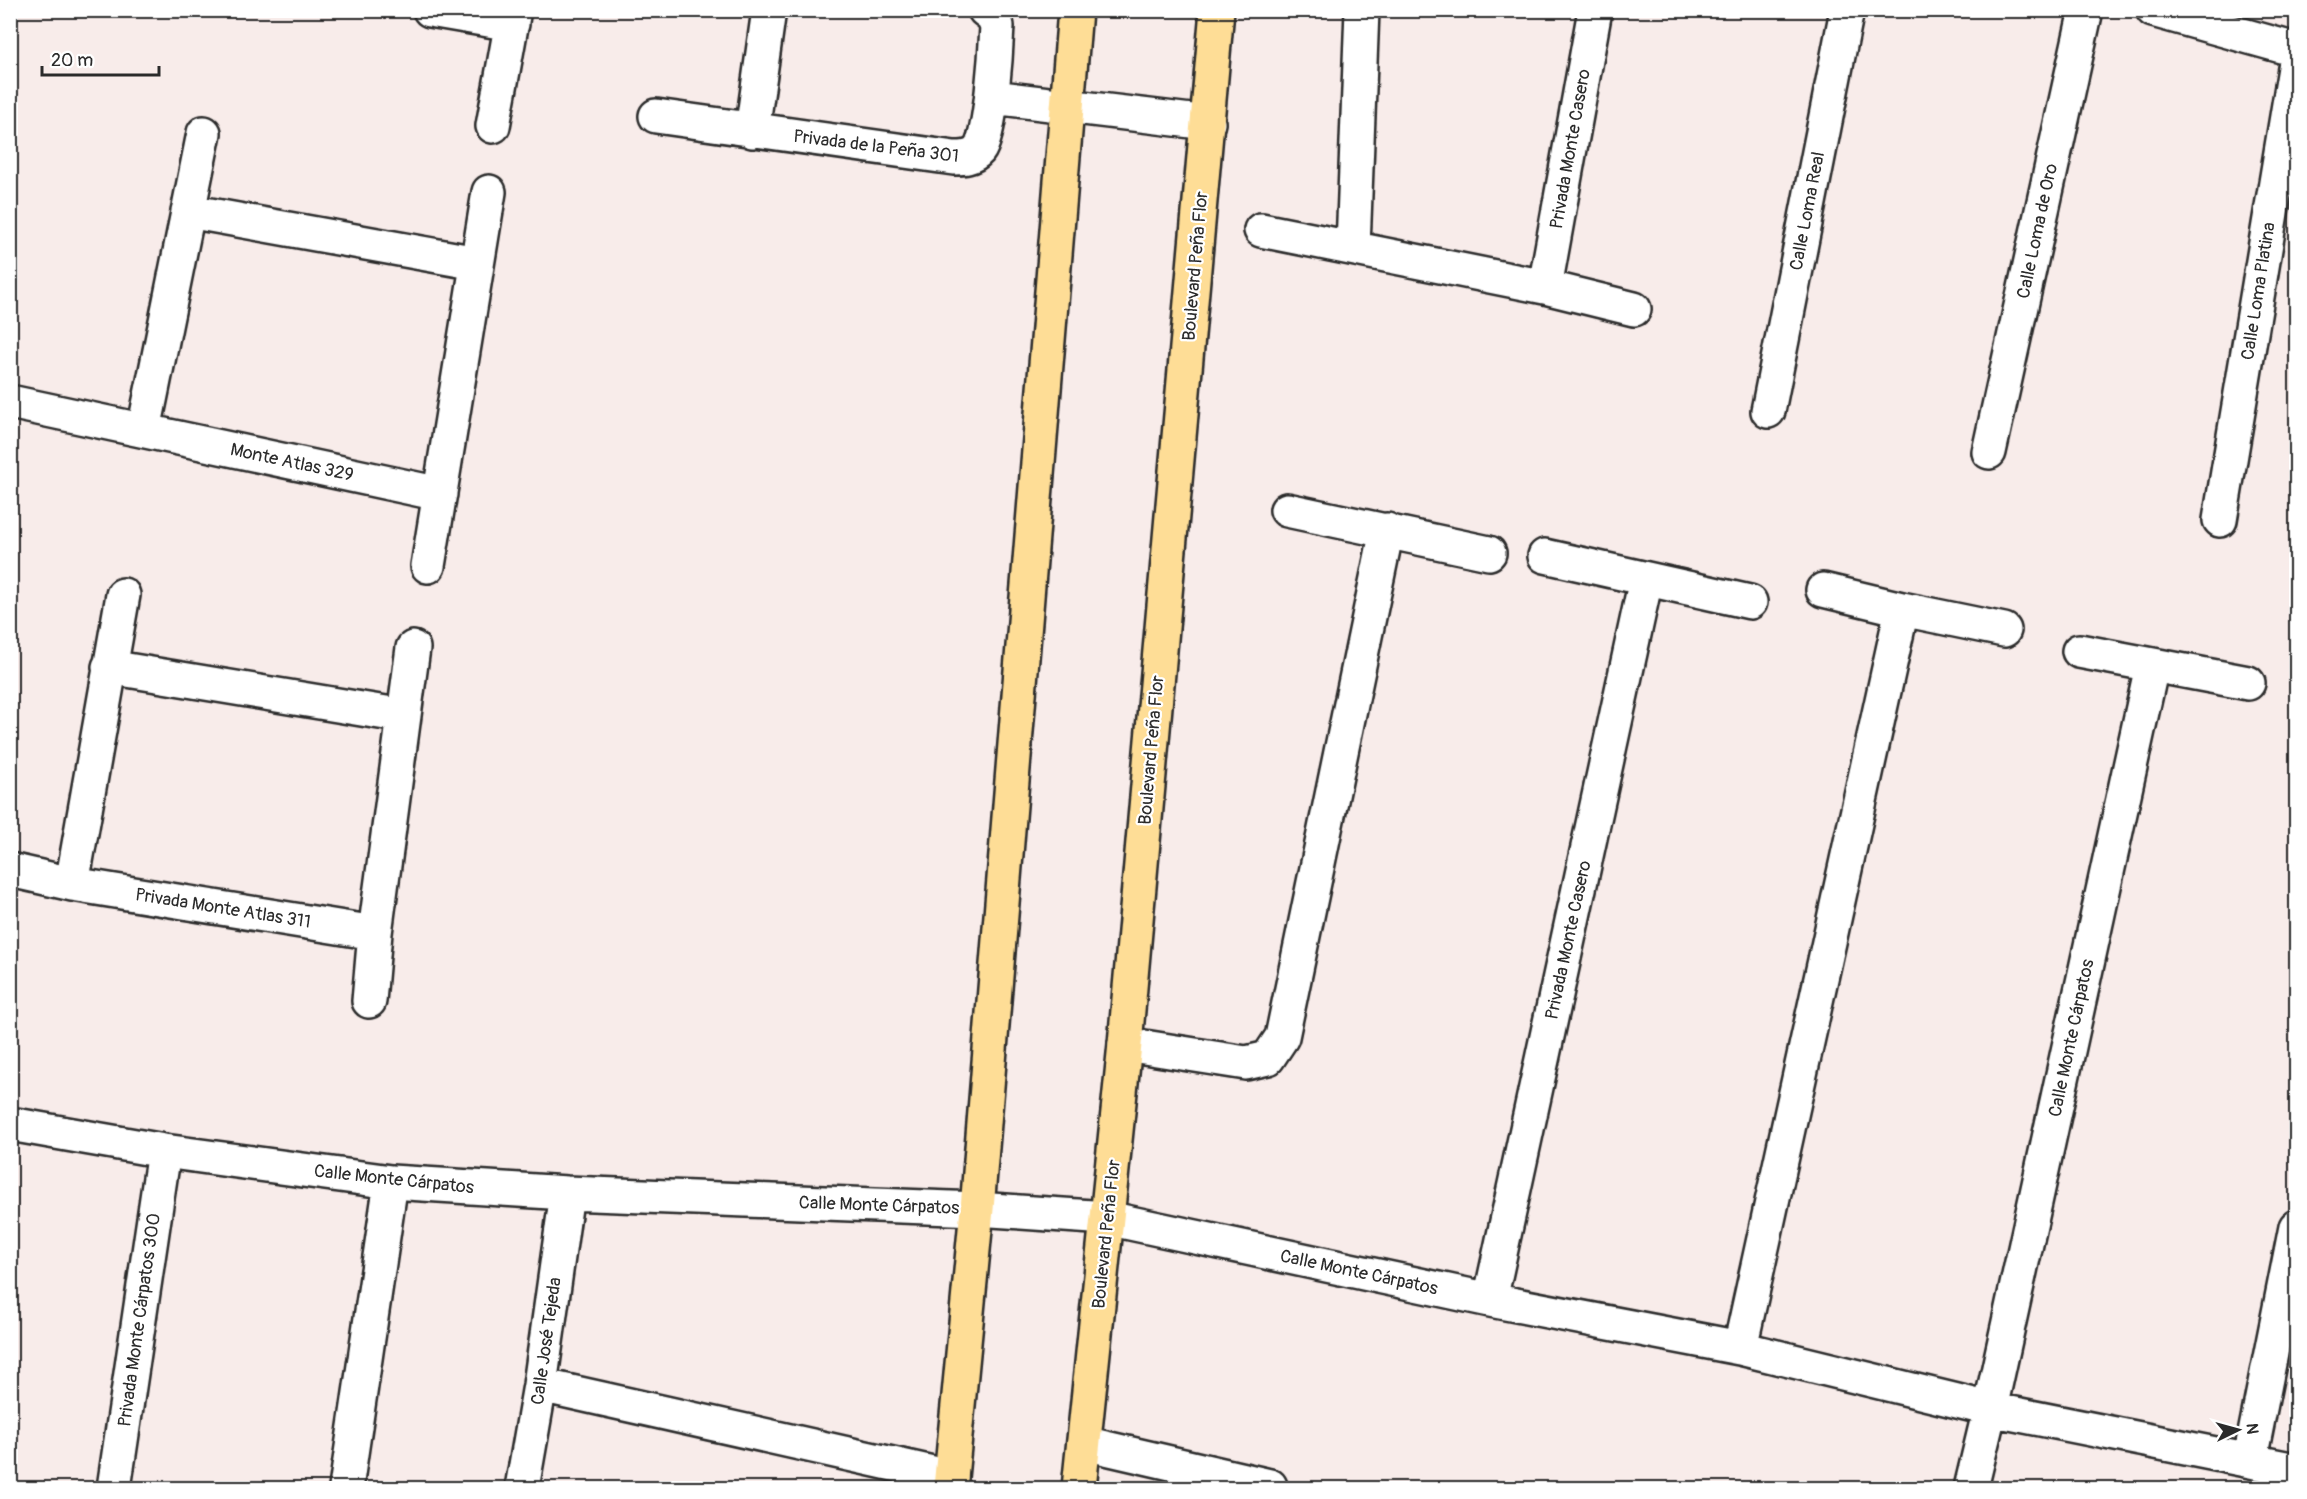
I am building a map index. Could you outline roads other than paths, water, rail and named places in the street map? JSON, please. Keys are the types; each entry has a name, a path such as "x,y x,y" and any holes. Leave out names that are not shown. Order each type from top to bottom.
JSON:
{"main road":[{"path":"951,1483 977,1209 1075,10"},
{"name":"Boulevard Peña Flor","path":"1079,1488 1125,1044 1217,10"}],"street":[{"path":"430,10 513,17 493,126"},
{"path":"752,131 768,10"},
{"name":"Privada de la Peña 301","path":"656,116 954,158 970,157 980,149 992,97 997,26 993,16 985,10"},
{"path":"1353,247 1362,10"},
{"name":"Privada Monte Casero","path":"1545,287 1595,10"},
{"name":"Calle Loma Real","path":"1768,411 1847,10"},
{"name":"Calle Loma de Oro","path":"1989,452 2086,10"},
{"path":"2153,10 2296,50"},
{"name":"Calle Loma Platina","path":"2220,520 2296,62"},
{"path":"992,97 1208,123"},
{"path":"144,430 204,133"},
{"path":"428,566 489,192"},
{"path":"188,211 477,263"},
{"path":"1261,230 1545,287 1634,309"},
{"name":"Monte Atlas 329","path":"10,402 440,494"},
{"path":"1287,510 1489,554"},
{"path":"1125,1044 1246,1063 1268,1058 1282,1037 1387,530"},
{"path":"1545,556 1750,602"},
{"name":"Privada Monte Casero","path":"1490,1300 1646,579"},
{"path":"1823,590 2004,630"},
{"path":"72,884 123,595"},
{"path":"1740,1347 1902,609"},
{"path":"369,1001 375,933 413,648"},
{"path":"2079,651 2248,683"},
{"name":"Calle Monte Cárpatos","path":"1990,1409 2152,666"},
{"path":"109,668 404,716"},
{"name":"Privada Monte Atlas 311","path":"10,870 72,884 375,933"},
{"name":"Calle Monte Cárpatos","path":"10,1124 164,1151 391,1182 567,1193 977,1209 1107,1218 1490,1300 1740,1347 1990,1409 2296,1470"},
{"name":"Privada Monte Cárpatos 300","path":"114,1488 164,1151"},
{"path":"346,1488 391,1182"},
{"name":"Calle José Tejeda","path":"522,1488 540,1384 567,1193"},
{"path":"2250,1459 2296,1227"},
{"path":"540,1384 951,1483"},
{"path":"1971,1488 1990,1409"},
{"path":"1084,1443 1270,1486"}]}
